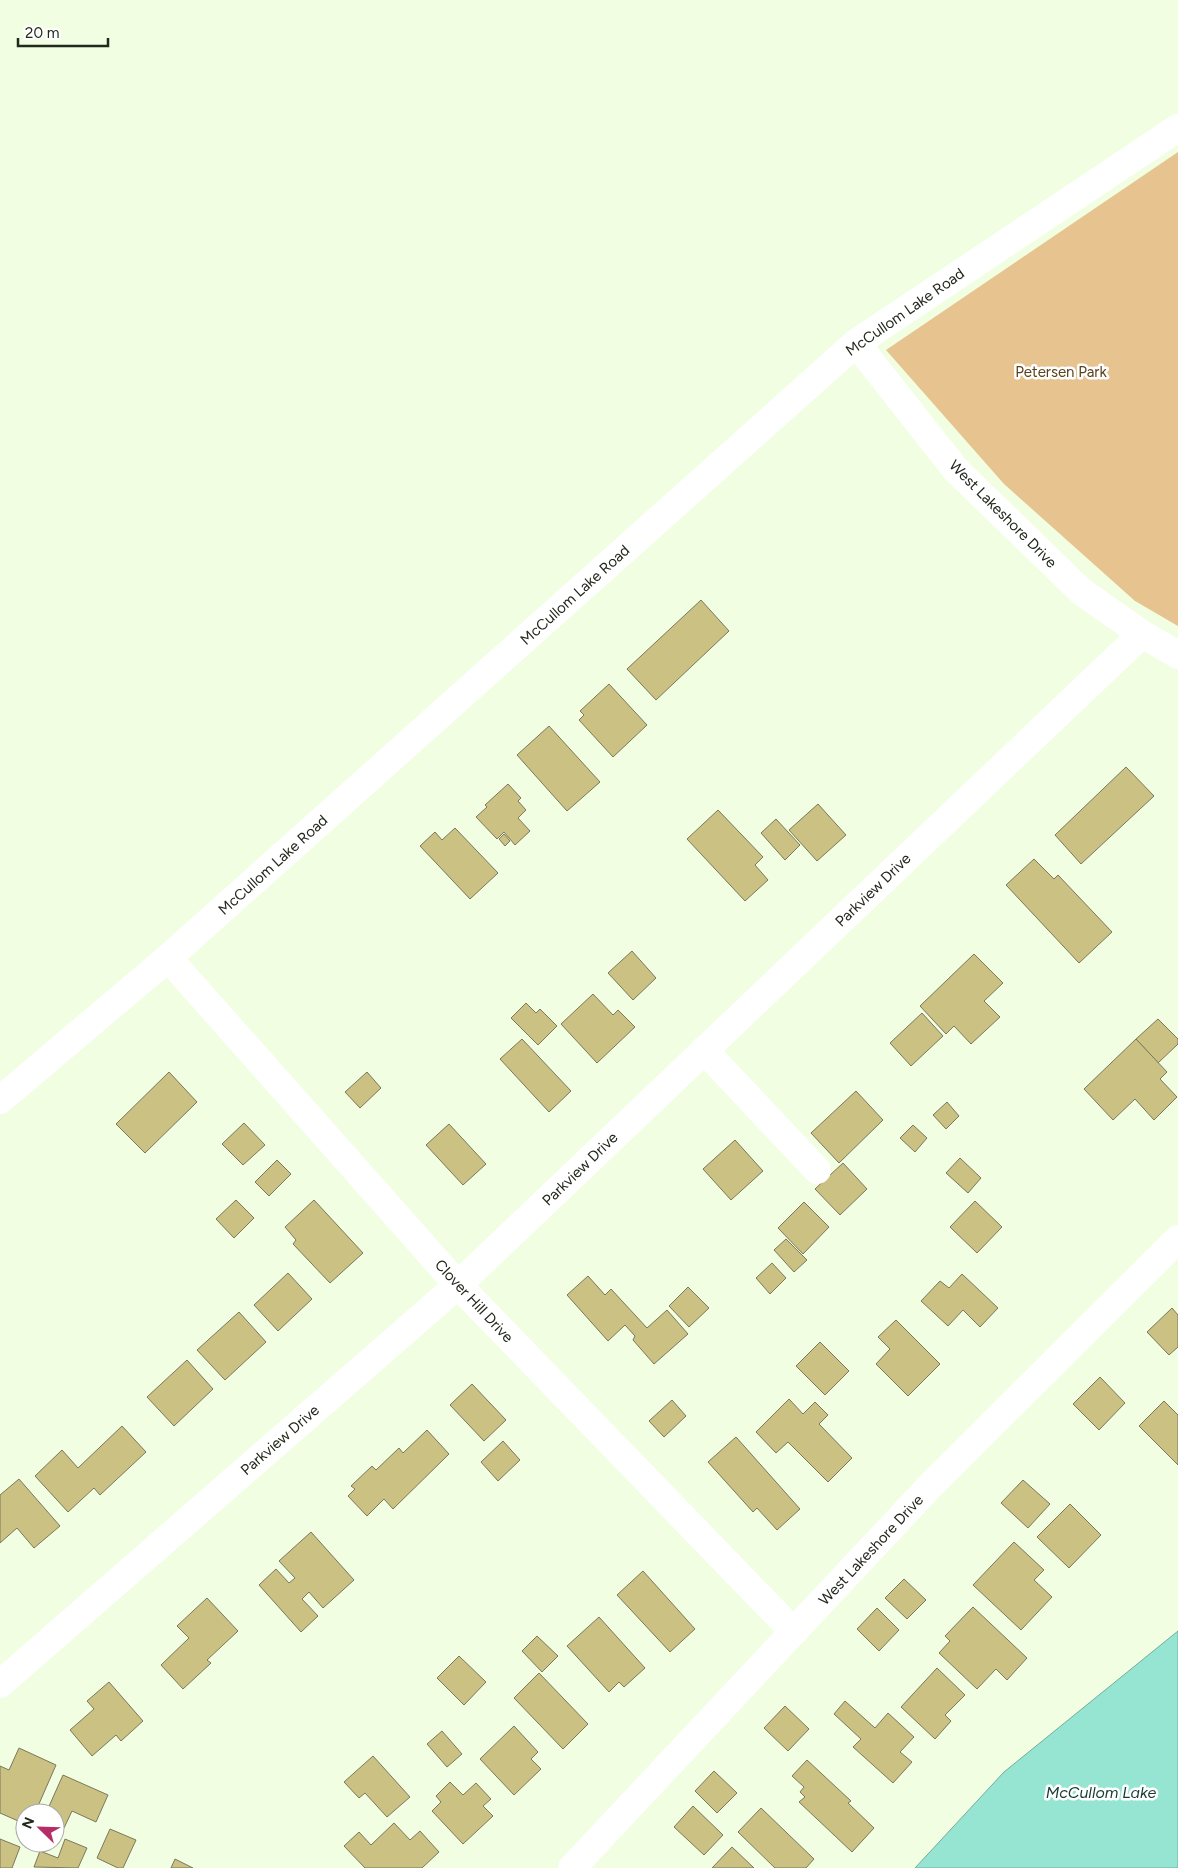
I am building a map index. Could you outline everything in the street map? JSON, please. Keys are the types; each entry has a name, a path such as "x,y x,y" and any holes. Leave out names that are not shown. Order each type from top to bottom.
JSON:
{"street":[{"name":"McCullom Lake Road","path":"0,1100 168,958 856,343 1178,128"},
{"name":"West Lakeshore Drive","path":"856,343 956,470 1082,592 1142,634 1178,655"},
{"name":"Parkview Drive","path":"0,1684 458,1285 1142,634"},
{"name":"Clover Hill Drive","path":"168,958 458,1285 794,1632"},
{"path":"704,1050 817,1170"},
{"name":"West Lakeshore Drive","path":"572,1868 931,1485 1178,1239"}],"green space":[{"name":"Petersen Park","path":"1178,152 1178,626 1135,601 1004,484 886,350"}],"water":[{"name":"McCullom Lake","path":"1178,1631 1178,1868 915,1868 1004,1772"}],"building":[{"path":"701,600 729,631 656,700 627,669"},
{"path":"609,684 647,725 613,757 579,720 584,715 580,711"},
{"path":"549,726 600,782 567,811 517,755"},
{"path":"1126,767 1154,796 1081,864 1055,835"},
{"path":"508,784 521,798 518,801 526,810 518,818 530,831 515,845 504,832 497,839 476,817 487,807 485,805"},
{"path":"818,804 846,835 817,861 789,830"},
{"path":"718,810 763,857 755,865 768,880 745,901 687,839"},
{"path":"776,819 800,845 785,860 761,833"},
{"path":"455,828 498,873 470,899 420,846 435,832 442,840"},
{"path":"504,834 510,841 505,846 499,839"},
{"path":"1034,859 1054,879 1058,875 1112,932 1079,963 1006,885"},
{"path":"632,951 656,978 633,1000 608,973"},
{"path":"974,954 1003,983 984,1001 1000,1017 971,1044 954,1026 946,1034 920,1006"},
{"path":"593,994 613,1015 618,1010 635,1027 597,1063 561,1024"},
{"path":"526,1003 536,1013 540,1009 557,1026 538,1045 511,1018"},
{"path":"922,1013 943,1036 911,1066 890,1043"},
{"path":"1158,1019 1178,1039 1178,1044 1158,1063 1136,1039"},
{"path":"522,1039 571,1091 549,1112 500,1059"},
{"path":"1136,1039 1167,1072 1160,1079 1177,1097 1154,1120 1135,1099 1113,1120 1084,1089"},
{"path":"169,1072 197,1102 145,1153 116,1124"},
{"path":"367,1072 381,1088 360,1108 345,1092"},
{"path":"856,1091 883,1120 839,1163 811,1133"},
{"path":"947,1102 959,1116 946,1129 933,1115"},
{"path":"244,1123 265,1145 243,1165 222,1144"},
{"path":"449,1124 486,1164 463,1185 426,1145"},
{"path":"913,1125 927,1138 915,1152 900,1138"},
{"path":"735,1140 763,1171 731,1200 703,1169"},
{"path":"960,1158 981,1178 968,1193 946,1173"},
{"path":"277,1160 291,1174 269,1196 255,1182"},
{"path":"843,1163 867,1189 840,1215 815,1189"},
{"path":"236,1200 254,1218 234,1238 216,1219"},
{"path":"314,1200 363,1253 330,1283 293,1244 296,1240 285,1227"},
{"path":"975,1201 1002,1227 977,1253 950,1227"},
{"path":"804,1202 829,1227 803,1254 778,1228"},
{"path":"786,1239 807,1260 794,1272 774,1250"},
{"path":"772,1263 786,1278 770,1294 756,1278"},
{"path":"288,1273 312,1299 278,1331 254,1305"},
{"path":"962,1274 998,1308 980,1327 963,1310 948,1326 921,1301 940,1281 949,1288"},
{"path":"588,1276 605,1295 611,1289 647,1328 667,1310 688,1334 654,1364 633,1340 635,1336 625,1325 608,1341 567,1295"},
{"path":"688,1287 709,1308 689,1327 669,1306"},
{"path":"1172,1308 1178,1315 1178,1347 1169,1355 1147,1332"},
{"path":"239,1312 266,1342 225,1380 197,1350"},
{"path":"896,1320 940,1364 908,1396 876,1364 890,1349 878,1337"},
{"path":"820,1342 849,1371 825,1395 796,1366"},
{"path":"187,1360 213,1389 174,1426 147,1397"},
{"path":"1100,1377 1125,1403 1099,1430 1073,1404"},
{"path":"472,1384 506,1420 484,1441 450,1405"},
{"path":"789,1399 803,1414 815,1402 828,1415 819,1424 852,1458 828,1482 788,1442 776,1453 756,1432"},
{"path":"672,1400 686,1416 664,1437 649,1421"},
{"path":"1164,1401 1178,1415 1178,1465 1139,1426"},
{"path":"122,1426 146,1452 100,1495 94,1488 68,1512 35,1476 62,1450 78,1468"},
{"path":"427,1430 449,1454 393,1509 384,1499 367,1516 348,1496 355,1489 351,1486 372,1466 376,1470 399,1448 403,1453"},
{"path":"736,1437 800,1509 777,1530 757,1508 753,1512 708,1462"},
{"path":"503,1441 520,1460 498,1481 481,1462"},
{"path":"19,1479 60,1526 34,1548 17,1528 0,1543 0,1495"},
{"path":"1023,1480 1050,1504 1028,1528 1001,1503"},
{"path":"1070,1504 1101,1535 1069,1568 1037,1537"},
{"path":"311,1532 354,1580 323,1608 309,1592 302,1599 318,1616 301,1632 259,1585 276,1569 289,1583 295,1578 279,1561"},
{"path":"1014,1542 1044,1570 1034,1580 1052,1597 1021,1630 973,1585"},
{"path":"643,1571 695,1629 670,1652 617,1595"},
{"path":"904,1579 926,1600 907,1619 885,1598"},
{"path":"207,1598 238,1631 207,1660 211,1663 183,1689 161,1665 189,1638 177,1626"},
{"path":"973,1607 1027,1658 1007,1680 996,1669 977,1689 939,1653 950,1641 945,1636"},
{"path":"877,1608 899,1630 879,1651 857,1629"},
{"path":"599,1617 645,1668 624,1687 619,1682 609,1692 567,1646"},
{"path":"537,1636 558,1656 542,1672 522,1651"},
{"path":"459,1656 486,1682 464,1705 437,1678"},
{"path":"937,1668 965,1695 945,1715 951,1721 935,1739 901,1707"},
{"path":"539,1673 588,1724 563,1749 514,1698"},
{"path":"109,1682 143,1721 121,1741 116,1735 92,1756 70,1730 94,1709 87,1701"},
{"path":"845,1701 875,1728 888,1713 914,1737 900,1752 912,1762 893,1783 853,1747 861,1739 834,1714"},
{"path":"785,1706 809,1729 788,1751 764,1728"},
{"path":"514,1726 538,1752 531,1759 541,1769 514,1795 480,1759"},
{"path":"442,1731 462,1754 447,1767 427,1744"},
{"path":"19,1748 56,1765 39,1803 15,1803 15,1820 0,1813 0,1766 9,1770"},
{"path":"373,1756 410,1797 387,1817 365,1793 359,1798 344,1782"},
{"path":"807,1760 851,1801 848,1803 874,1828 852,1852 799,1802 805,1797 800,1792 804,1787 792,1776"},
{"path":"714,1771 737,1793 717,1813 695,1791"},
{"path":"63,1775 108,1795 96,1822 72,1811 65,1826 65,1803 50,1803"},
{"path":"450,1782 463,1795 476,1783 491,1799 483,1806 493,1816 463,1844 432,1811 441,1802 436,1796"},
{"path":"693,1806 723,1835 704,1855 674,1827"},
{"path":"761,1808 814,1859 806,1868 775,1868 738,1832"},
{"path":"394,1823 410,1840 420,1831 439,1852 422,1868 365,1868 344,1846 359,1832 371,1845"},
{"path":"110,1829 136,1840 123,1868 118,1868 97,1858"},
{"path":"0,1839 15,1845 15,1853 18,1853 12,1868 0,1868"},
{"path":"65,1839 87,1848 78,1868 34,1867 39,1853 45,1853 58,1858 60,1853 65,1853"},
{"path":"732,1847 754,1868 712,1868"},
{"path":"175,1859 193,1868 171,1868"}]}
